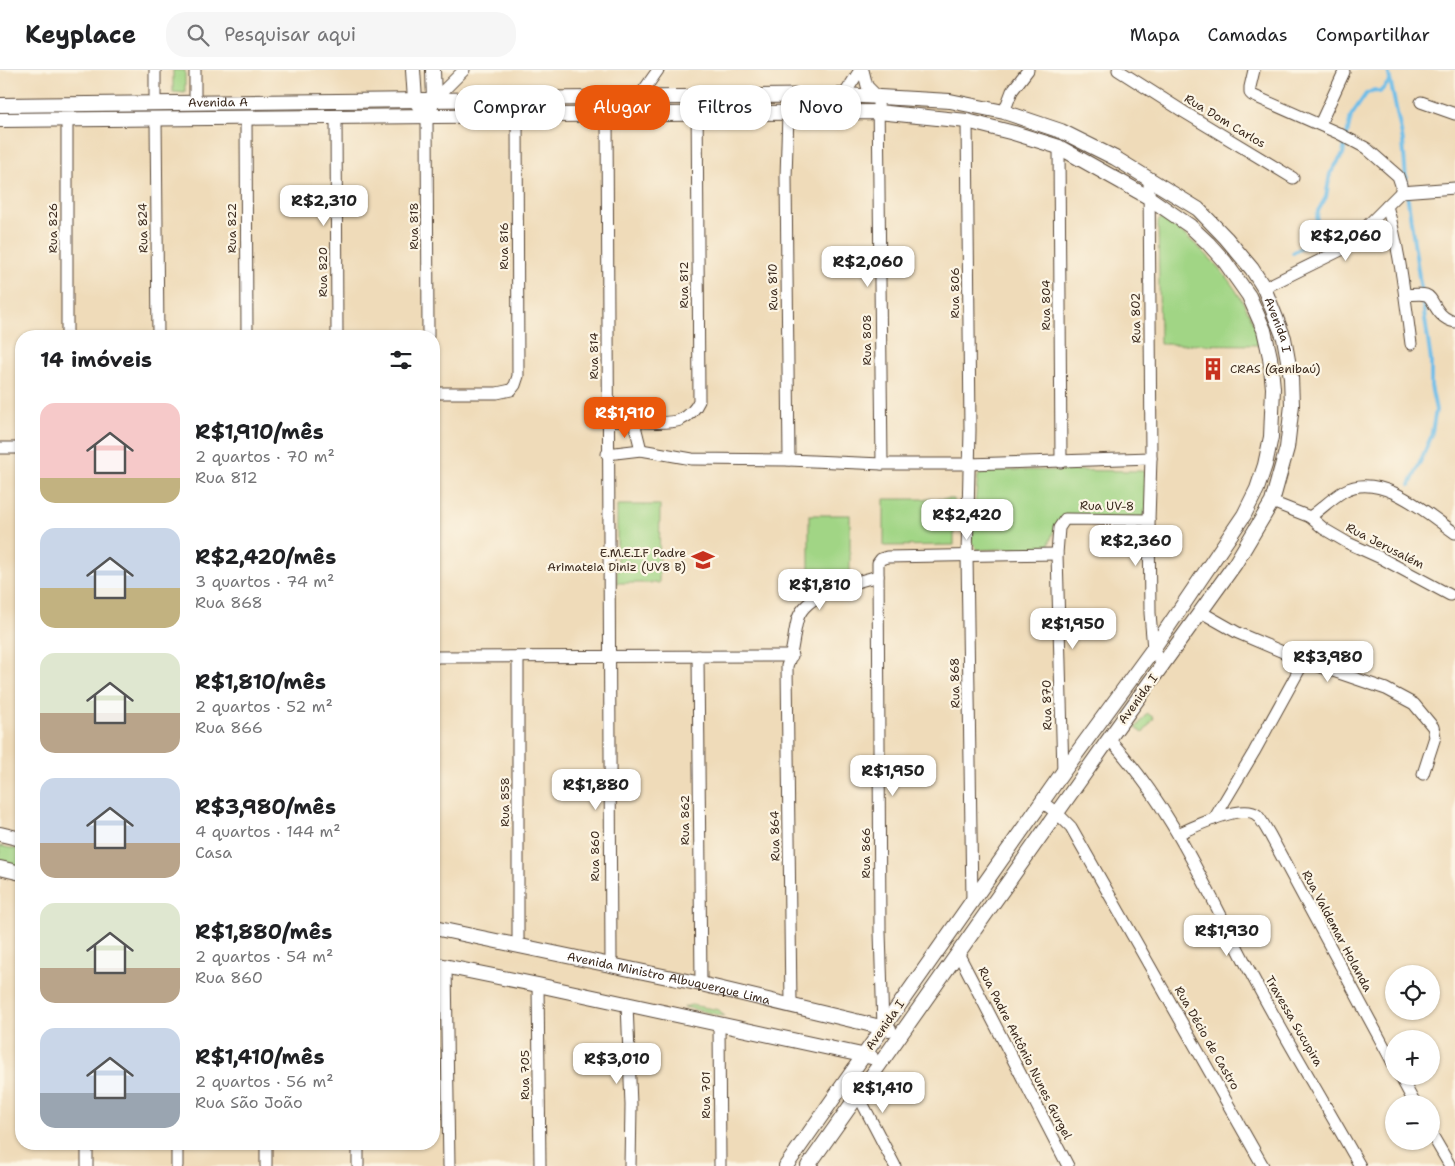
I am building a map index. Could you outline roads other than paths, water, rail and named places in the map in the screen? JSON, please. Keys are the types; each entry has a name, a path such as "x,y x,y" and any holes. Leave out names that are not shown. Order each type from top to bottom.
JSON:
{"street":[{"path":"155,70 155,104"},
{"path":"194,102 195,70"},
{"path":"413,70 415,100 427,116 434,100 464,70"},
{"path":"432,70 434,100"},
{"path":"647,85 658,70"},
{"path":"851,85 861,70"},
{"path":"861,70 867,86 878,97"},
{"path":"1004,112 1012,91 1028,70"},
{"name":"Rua Dom Carlos","path":"1118,70 1293,178"},
{"path":"1254,70 1250,93 1320,124 1366,148 1396,173 1404,191"},
{"path":"1320,124 1344,72"},
{"name":"Avenida I","path":"808,1166 1109,738 1235,564 1272,502 1287,448 1292,405 1291,377 1284,338 1264,288 1252,269 1198,209 1115,158 1061,130 1004,112 950,101 861,96"},
{"name":"Rua 808","path":"878,97 882,464"},
{"name":"Avenida I","path":"434,100 575,98"},
{"name":"Avenida A","path":"0,105 434,100"},
{"path":"261,102 261,119"},
{"path":"1421,102 1455,114"},
{"path":"30,105 31,120"},
{"name":"Avenida I","path":"786,1166 1063,772 1153,649 1244,515 1257,489 1271,437 1273,388 1270,357 1264,330 1249,296 1225,262 1190,226 1148,197 1058,148 1014,133 967,121 878,112 861,112"},
{"name":"Avenida A","path":"0,120 427,116"},
{"name":"Avenida I","path":"427,116 455,116"},
{"name":"Rua 818","path":"427,116 428,330"},
{"name":"Rua 820","path":"336,118 337,330"},
{"name":"Rua 824","path":"156,119 158,330"},
{"name":"Rua 822","path":"246,119 247,330"},
{"name":"Rua 826","path":"67,120 67,330"},
{"name":"Rua 806","path":"967,121 970,421 968,464"},
{"name":"Rua 816","path":"440,393 497,393 511,390 518,376 517,130"},
{"name":"Rua 814","path":"607,130 608,658"},
{"name":"Rua 812","path":"607,419 634,422 678,421 696,409 699,401 697,130"},
{"name":"Rua 810","path":"788,130 786,187 789,460"},
{"name":"Rua 804","path":"1058,148 1061,462"},
{"name":"Rua 802","path":"1149,178 1151,458 1149,520 1150,612 1153,649"},
{"path":"1264,288 1345,248 1404,191 1455,188"},
{"path":"1387,206 1396,234 1411,344"},
{"path":"1405,295 1424,294 1431,299 1439,313 1455,322"},
{"path":"634,422 641,450"},
{"path":"0,448 15,448"},
{"path":"607,454 641,450 692,459 789,460 882,464 1061,462 1151,458"},
{"name":"Rua 868","path":"968,464 967,554 972,901"},
{"path":"1310,518 1345,491 1358,486 1380,488 1400,495 1455,533"},
{"name":"Rua Jerusalém","path":"1272,502 1310,518 1348,543 1381,558 1450,595"},
{"name":"Rua UV-8","path":"1066,519 1149,520"},
{"name":"Rua 870","path":"1063,772 1057,554 1059,528 1066,519"},
{"path":"967,554 1057,554"},
{"name":"Rua 866","path":"883,1027 880,932 878,563 881,559 887,557 967,554"},
{"name":"Rua 864","path":"791,1005 789,661 798,618 805,606 829,592 878,576"},
{"path":"1201,612 1238,633 1304,661 1386,689 1414,704 1434,727 1435,737 1423,774"},
{"path":"1153,649 1162,666"},
{"path":"440,657 608,658 698,656 789,661"},
{"name":"Rua 862","path":"698,656 701,984"},
{"name":"Rua 858","path":"518,658 518,946"},
{"name":"Rua 860","path":"608,658 611,964"},
{"path":"1178,834 1214,819 1254,752 1304,661"},
{"name":"Travessa Sucupira","path":"1109,738 1127,758 1145,783 1178,834 1249,970 1360,1166"},
{"name":"Rua Décio de Castro","path":"1042,802 1071,827 1263,1166"},
{"name":"Rua Valdemar Holanda","path":"1214,819 1243,812 1250,812 1256,815 1270,835 1385,1049"},
{"path":"0,834 15,838"},
{"path":"0,868 15,872"},
{"name":"Avenida Ministro Albuquerque Lima","path":"440,929 701,984 902,1032"},
{"name":"Rua Padre Antônio Nunes Gurgel","path":"958,952 1068,1166"},
{"path":"449,1166 440,965 882,1060"},
{"name":"Rua 705","path":"538,985 540,1166"},
{"path":"627,1004 631,1105 630,1166"},
{"name":"Rua 701","path":"719,1024 720,1166"},
{"path":"843,1085 858,1095 895,1166"},
{"path":"87,1150 87,1166"},
{"path":"177,1150 177,1166"},
{"path":"266,1150 266,1166"},
{"path":"358,1150 358,1166"},
{"path":"1440,1150 1449,1165"}],"waterway":[{"path":"1388,70 1403,141 1407,193 1431,361 1431,386 1436,410 1431,437 1410,485"},
{"path":"1293,253 1309,243 1313,237 1318,211 1326,197 1330,174 1343,154 1351,116 1366,94 1374,90 1380,92 1390,81"}],"place":[{"name":"CRAS (Genibaú)","path":"1213,369"},
{"name":"E.M.E.I.F Padre Arimateia Diniz (UV8 B)","path":"703,560"}]}
